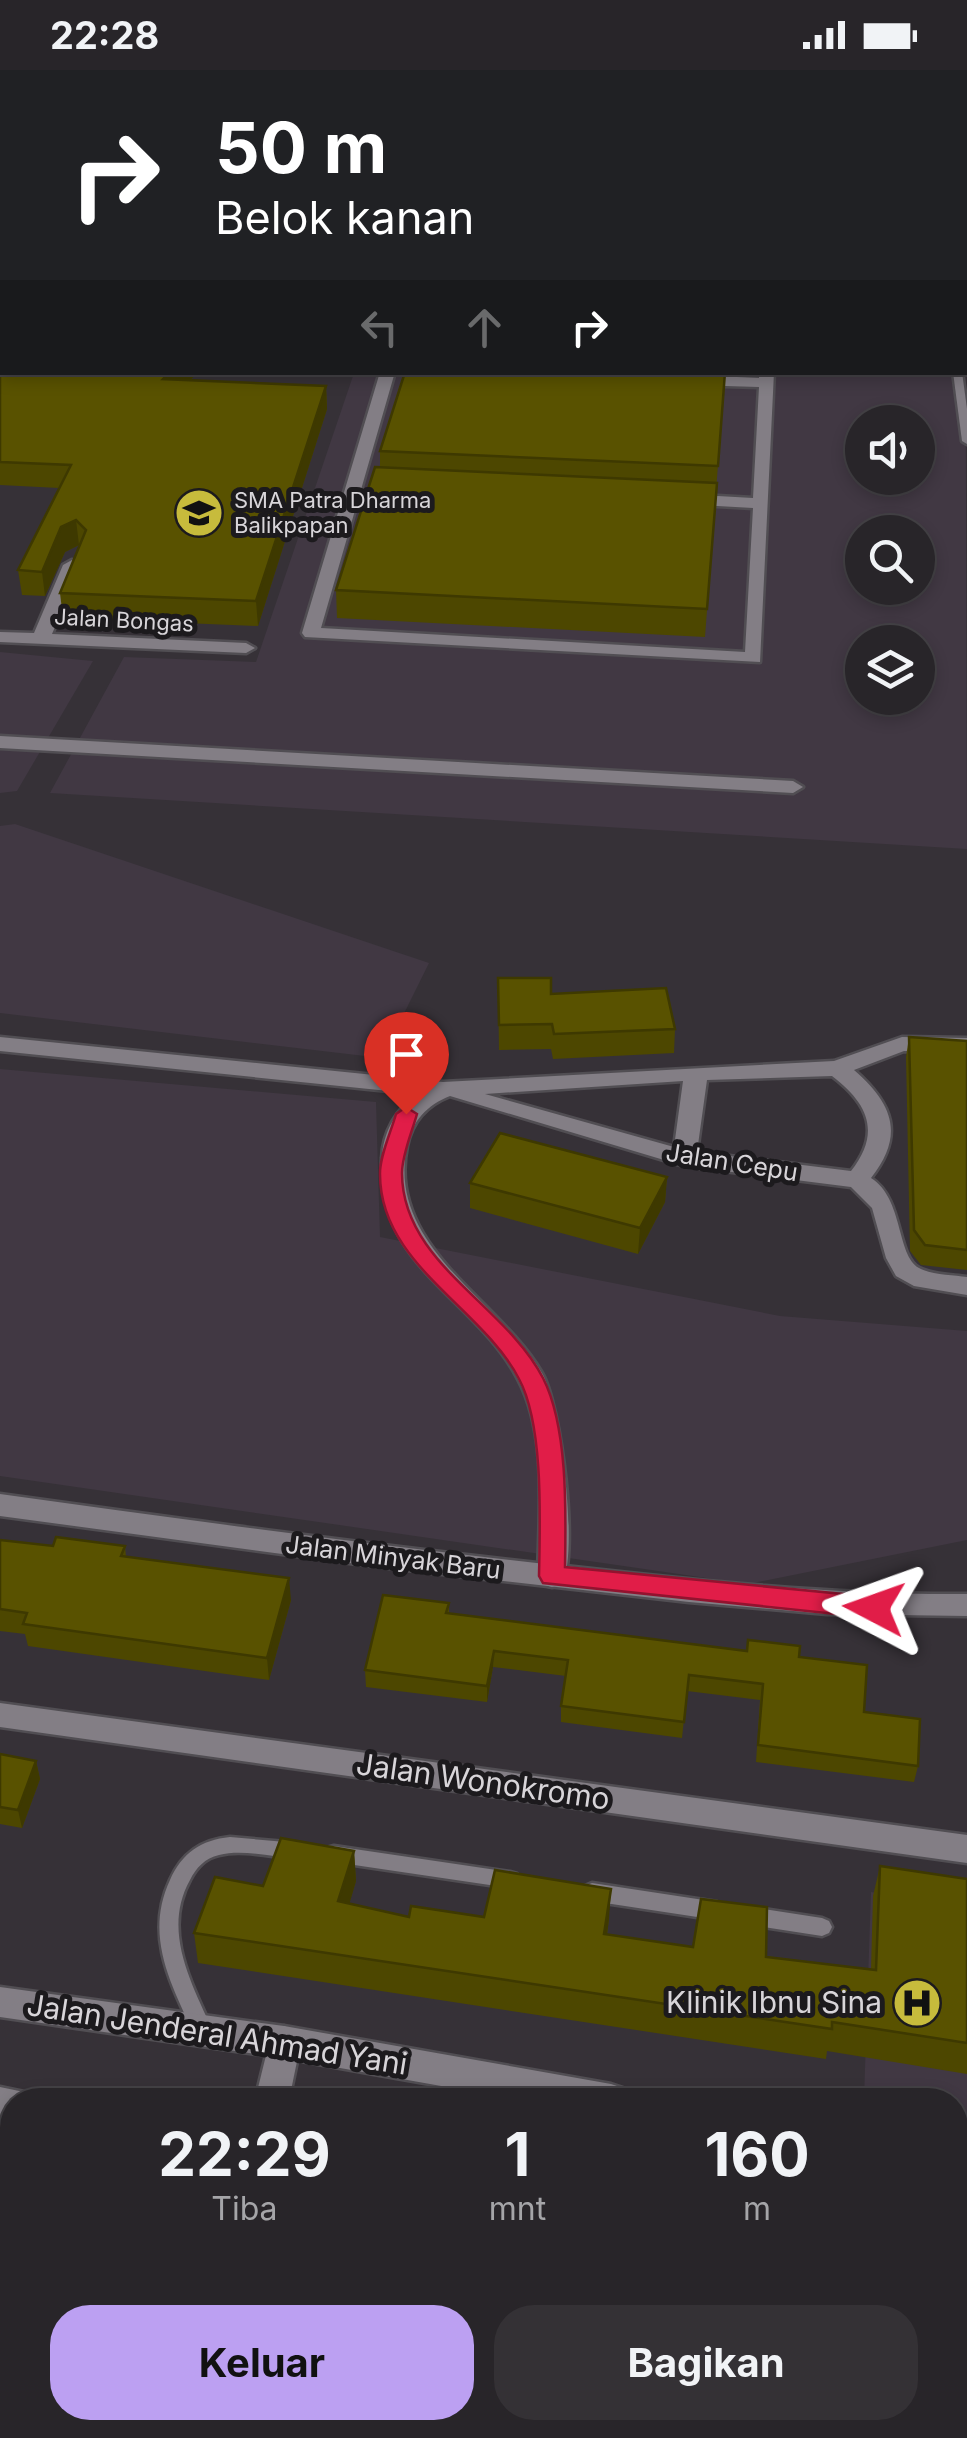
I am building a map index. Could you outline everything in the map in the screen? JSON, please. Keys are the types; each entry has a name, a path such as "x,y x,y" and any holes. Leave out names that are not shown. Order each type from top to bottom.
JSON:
{"street":[{"path":"387,375 365,484 311,633 754,658 767,378 674,379"},
{"path":"665,498 762,503"},
{"path":"41,639 77,553"},
{"name":"Jalan Bongas","path":"0,636 246,648"},
{"path":"0,742 793,788"},
{"name":"Jalan Cepu","path":"0,1044 443,1089 837,1068 902,1044 967,1045"},
{"path":"837,1068 862,1085 876,1116 879,1146 858,1180 873,1187 881,1199 905,1270 914,1277 967,1286"},
{"path":"684,1158 696,1073"},
{"path":"443,1089 419,1101 406,1114 390,1173 394,1196 402,1227 424,1258 510,1344 532,1380 544,1414 553,1527 552,1576"},
{"name":"Jalan Cepu","path":"443,1089 684,1158 858,1180"},
{"name":"Jalan Minyak Baru","path":"0,1504 414,1562 874,1608 967,1605"},
{"name":"Jalan Wonokromo","path":"0,1715 967,1848"},
{"name":"Jalan Jenderal Ahmad Yani","path":"0,2002 284,2042 543,2088"},
{"path":"274,2088 284,2042"}],"lane":[{"path":"957,375 967,441"},
{"path":"202,2030 175,1966 167,1931 172,1892 190,1860 214,1847 342,1854 534,1884"},
{"path":"572,1890 822,1928"}],"shaded area":[{"path":"353,375 966,375 967,849 50,793 124,657 256,662"},
{"path":"0,652 93,661 17,791 0,793"},
{"path":"15,824 429,963 382,1058 0,1013 0,826"},
{"path":"0,1069 376,1102 380,1237 780,1316 967,1331 967,1540 748,1584 0,1476"},
{"name":"Klinik Ibnu Sina","path":"871,1892 967,1907 967,2088 864,2088"}],"building":[{"name":"SMA Patra Dharma Balikpapan","path":"0,375 167,375 163,379 326,386 256,601 60,593 86,530 76,520 61,527 42,572 18,570 71,465 0,462"},
{"path":"404,375 725,375 718,466 380,451"},
{"path":"375,467 717,483 707,609 336,590"},
{"path":"498,978 551,978 551,994 666,988 675,1029 554,1034 552,1024 499,1025"},
{"path":"909,1037 967,1041 967,1250 925,1245 914,1230"},
{"path":"500,1133 667,1177 640,1228 470,1183"},
{"path":"56,1537 125,1546 121,1556 289,1578 267,1658 23,1624 27,1613 0,1609 0,1540 53,1546"},
{"path":"383,1595 449,1603 446,1613 747,1651 748,1640 800,1646 799,1657 867,1665 864,1712 920,1719 918,1766 758,1745 763,1684 689,1675 684,1722 561,1706 568,1660 494,1651 487,1686 365,1670"},
{"path":"0,1754 36,1761 18,1810 0,1807"},
{"path":"281,1838 354,1851 338,1901 409,1917 411,1906 484,1917 495,1870 611,1889 604,1934 693,1947 701,1899 767,1907 766,1957 876,1970 880,1866 967,1879 967,2043 832,2022 832,2029 194,1933 215,1877 263,1886"}],"place":[{"name":"SMA Patra Dharma Balikpapan","path":"199,513"},
{"name":"Klinik Ibnu Sina","path":"917,2003"}],"route":[{"path":"406,1114 390,1173 402,1227 424,1258 510,1344 532,1380 544,1414 553,1527 552,1576 874,1608"}]}
